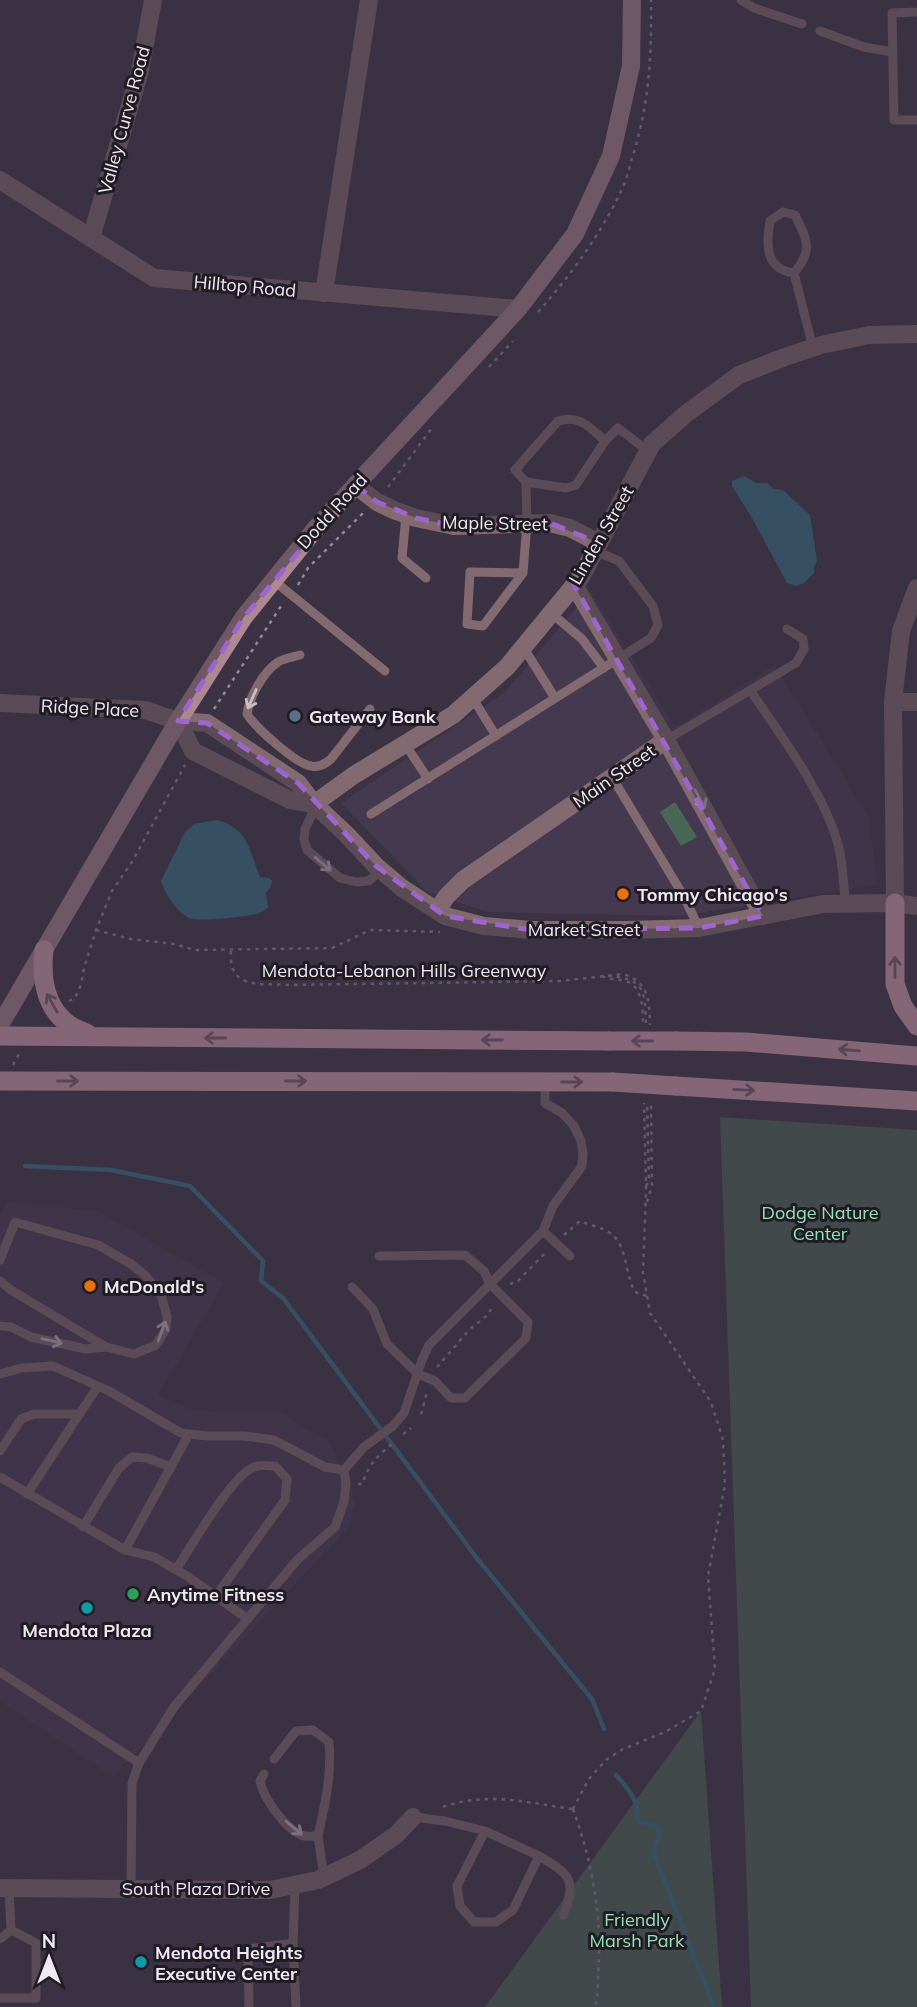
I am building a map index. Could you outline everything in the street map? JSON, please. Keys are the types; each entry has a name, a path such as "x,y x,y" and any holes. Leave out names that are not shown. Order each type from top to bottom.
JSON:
{"highway":[{"path":"895,903 895,984 903,1006 917,1026"},
{"path":"44,950 43,982 47,997 67,1023 92,1037"},
{"path":"0,1036 747,1042 917,1056"},
{"path":"0,1081 613,1082 917,1101"}],"main road":[{"name":"Dodd Road","path":"0,1025 178,721 244,617 316,528 518,309 575,234 611,156 631,66 632,0"}],"street":[{"name":"Valley Curve Road","path":"91,238 140,71 153,0"},
{"path":"324,293 369,0"},
{"name":"Hilltop Road","path":"0,180 154,278 518,309"},
{"name":"Linden Street","path":"315,805 354,775 453,715 507,667 581,577 652,444 687,413 739,375 813,348 869,335 917,334"},
{"name":"Maple Street","path":"355,485 377,502 406,515 454,526 550,523 570,528 597,547"},
{"path":"574,585 611,663 667,740"},
{"path":"895,903 892,702 901,631 917,588"},
{"path":"892,702 917,702"},
{"name":"Ridge Place","path":"0,704 145,710 178,721"},
{"name":"Market Street","path":"178,721 193,751 290,800 315,805"},
{"name":"Market Street","path":"178,721 207,723 298,783 315,805 381,869 402,888 444,916 485,926 531,930 699,928 823,904 895,903 917,906"},
{"name":"Main Street","path":"437,911 446,897 463,880 667,740 763,916"},
{"name":"South Plaza Drive","path":"5,1888 270,1890 318,1880 360,1860 396,1835 413,1817"}],"lane":[{"path":"741,0 754,8 802,24"},
{"path":"892,0 894,120 917,120"},
{"path":"892,13 917,12"},
{"path":"820,31 864,47 892,51"},
{"path":"783,212 795,215 808,240 803,263 794,273 784,272 772,262 766,242 770,221 783,212"},
{"path":"794,273 813,348"},
{"path":"605,441 576,419 558,421 515,470 526,482 566,488 576,485 605,441 618,428 648,451"},
{"path":"523,573 470,572 467,624 483,626 523,573 527,523 526,482"},
{"path":"406,515 402,558 426,578"},
{"path":"370,814 651,638 658,625 653,606 619,561 597,547"},
{"path":"273,580 384,671"},
{"path":"551,613 611,663"},
{"path":"667,740 796,663 804,649 803,639 787,629"},
{"path":"523,647 555,698"},
{"path":"299,655 279,661 267,674 249,700 247,714 254,725 301,762 312,767 323,765 331,759 370,709"},
{"path":"750,690 822,802 837,842 845,903"},
{"path":"472,697 496,736"},
{"path":"405,744 428,779"},
{"path":"612,778 683,895 699,928"},
{"path":"315,805 305,829 307,850 340,878 356,882 369,881 381,869"},
{"path":"131,1889 132,1783 139,1763 174,1707 298,1559 335,1527 344,1502 347,1467 364,1447 393,1426 404,1413 429,1345 543,1231 554,1206 582,1166 581,1141 574,1126 562,1113 545,1103 545,1082"},
{"path":"0,1260 15,1222 98,1245 146,1276 161,1295 167,1316 166,1329 156,1345 134,1354 106,1347 0,1281"},
{"path":"543,1231 569,1256"},
{"path":"352,1287 373,1309 387,1344 418,1374 435,1381 451,1398 465,1398 526,1338 528,1322 490,1284 484,1271 465,1255 379,1256"},
{"path":"0,1326 11,1327 31,1337 86,1349 106,1347"},
{"path":"0,1374 22,1368 53,1366 98,1386 181,1433 274,1440 325,1467 347,1467"},
{"path":"27,1494 98,1386"},
{"path":"0,1451 22,1419 34,1414 79,1414"},
{"path":"125,1550 190,1434"},
{"path":"83,1527 119,1468 132,1457 147,1458 171,1467"},
{"path":"176,1570 210,1516 241,1475 255,1466 275,1466 287,1479 285,1500 216,1597"},
{"path":"0,1477 125,1550 154,1557 248,1619"},
{"path":"0,1672 139,1763"},
{"path":"274,1759 296,1731 313,1730 329,1742 331,1756 327,1797 318,1836 324,1877"},
{"path":"264,1774 260,1781 262,1793 271,1806 290,1827 303,1836 318,1836"},
{"path":"413,1817 445,1821 485,1831 539,1856 563,1871 571,1886 563,1915"},
{"path":"485,1831 457,1886 460,1906 474,1922 496,1922 513,1910 539,1856"},
{"path":"295,1885 293,1943 296,2007"},
{"path":"5,1888 11,1930"},
{"path":"0,1939 11,1930"},
{"path":"0,1997 36,1997 36,1943 11,1930"},
{"path":"249,2007 248,1949 293,1943"}],"path":[{"path":"212,713 308,568 362,514"},
{"path":"67,1002 75,998 81,985 96,930 112,891 132,862 183,769"},
{"path":"96,930 195,950 224,949"},
{"name":"Mendota-Lebanon Hills Greenway","path":"231,949 230,962 237,977 244,982 267,984 459,984 561,981 602,976"},
{"path":"595,2007 601,1945 593,1877 573,1809 588,1780 606,1760 623,1749 665,1732 701,1711 715,1669 708,1576 725,1484 723,1440 711,1402 650,1313 643,1273 646,1187 649,1181"},
{"path":"564,1236 580,1221 610,1233 620,1243 629,1282 635,1292 647,1296"},
{"path":"508,1284 518,1281 551,1247"},
{"path":"436,1368 470,1329 489,1314 493,1302"},
{"path":"421,1413 428,1389"},
{"path":"403,1435 411,1428"},
{"path":"357,1483 362,1484 368,1468 377,1456 394,1442"},
{"path":"413,1817 463,1800 488,1798 524,1800 573,1809"}],"highlighted area":[{"path":"355,485 377,502 416,518 454,526 550,523 599,543 574,585 763,916 699,928 531,930 445,916 376,866 298,783 207,723 178,721 244,617"}],"shaded area":[{"path":"591,591 675,727 775,665 869,818 877,885 680,916 488,912 427,892 341,803 504,693"},
{"path":"7,1202 97,1211 224,1283 158,1395 195,1411 278,1412 330,1442 356,1503 348,1528 113,1777 0,1701 0,1213"}],"green space":[{"path":"675,802 697,837 681,846 660,812"},
{"name":"Dodge Nature Center","path":"720,1117 917,1130 917,2007 751,2007"},
{"name":"Friendly Marsh Park","path":"701,1711 722,2007 485,2007"}],"water":[{"path":"744,476 756,483 767,483 774,489 783,490 810,515 817,561 814,573 804,583 796,586 787,583 732,486 732,481"},
{"path":"217,820 235,828 241,834 250,849 260,877 272,881 266,892 268,907 262,912 226,918 192,919 177,909 166,892 161,881 185,832 194,824"}],"waterway":[{"path":"25,1166 111,1170 190,1186 263,1261 261,1281 283,1298 476,1557 592,1699 604,1729"},
{"path":"616,1775 633,1797 639,1822 656,1826 660,1831 654,1848 655,1857 714,2007"}],"place":[{"name":"Gateway Bank","path":"295,716"},
{"name":"Tommy Chicago's","path":"623,894"},
{"name":"McDonald's","path":"90,1286"},
{"name":"Anytime Fitness","path":"133,1594"},
{"name":"Mendota Plaza","path":"87,1608"},
{"name":"Mendota Heights Executive Center","path":"141,1962"}]}
